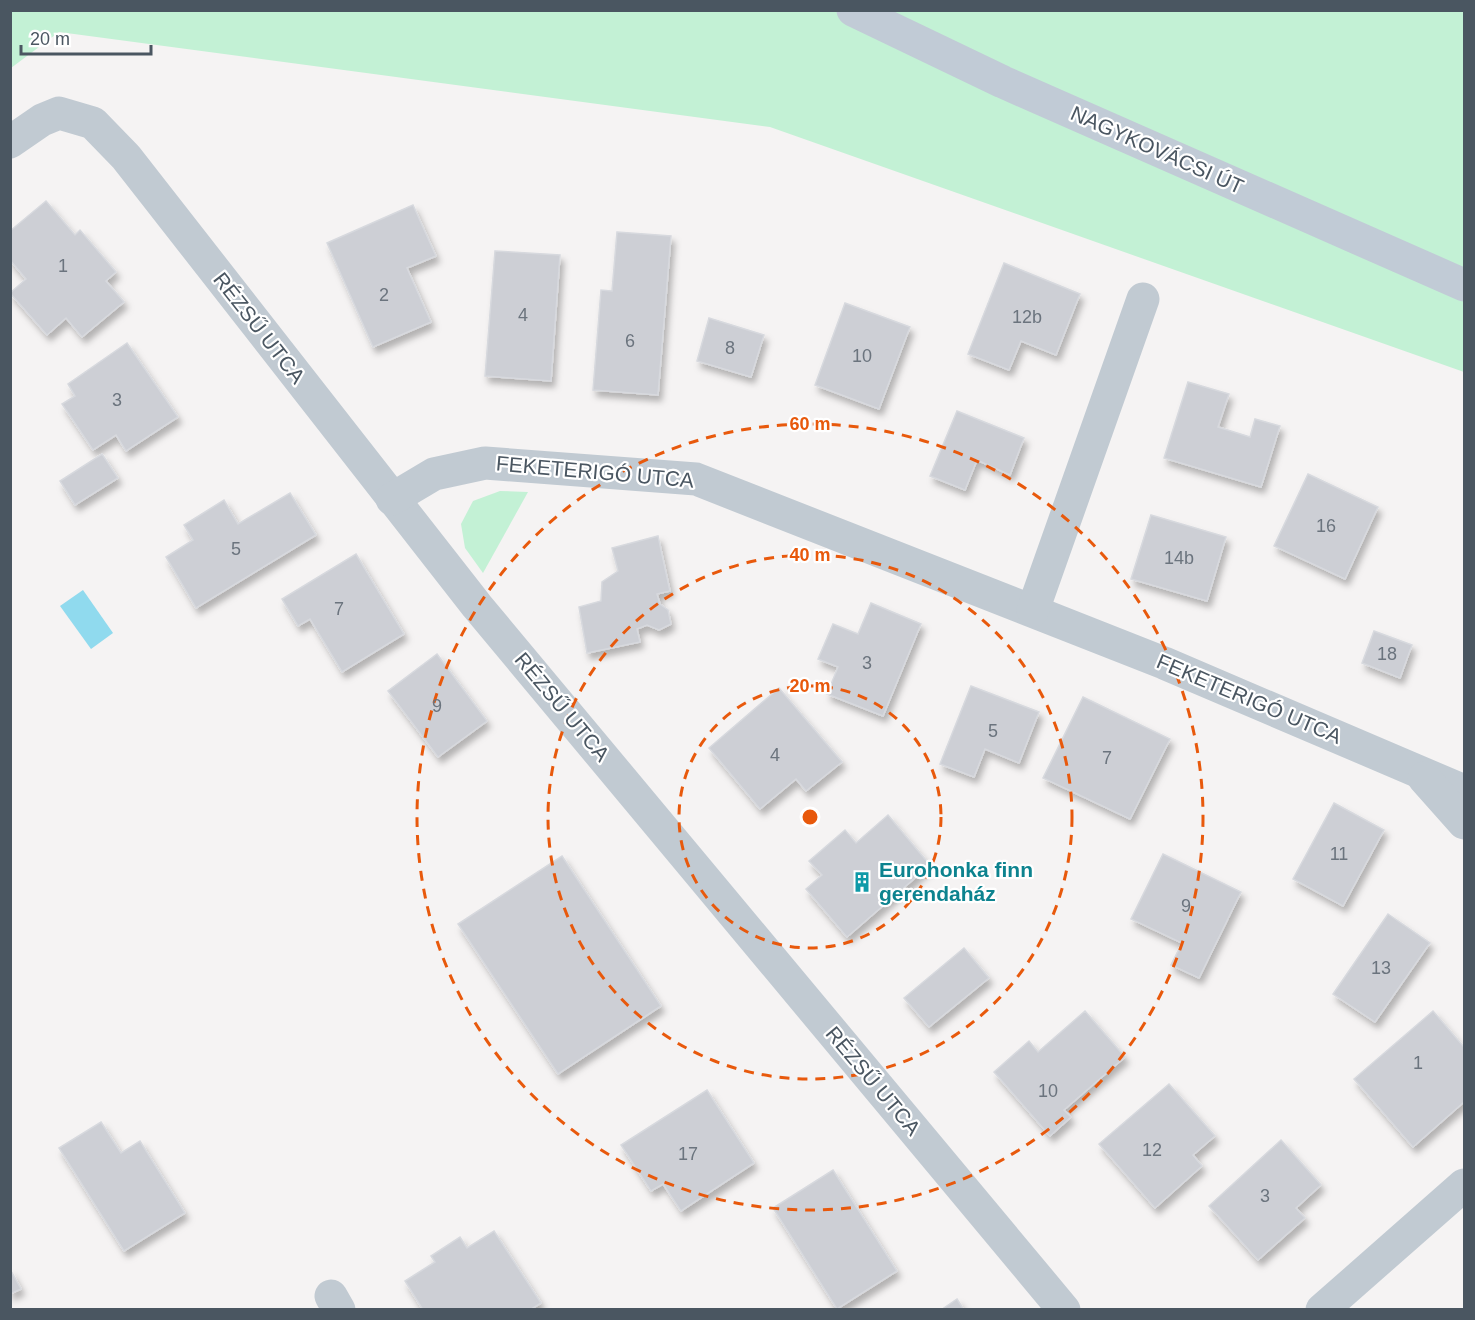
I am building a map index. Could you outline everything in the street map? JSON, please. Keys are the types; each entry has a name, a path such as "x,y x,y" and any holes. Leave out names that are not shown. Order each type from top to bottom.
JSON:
{"street":[{"name":"NAGYKOVÁCSI ÚT","path":"852,10 1003,82 1464,285"},
{"name":"RÉZSŰ UTCA","path":"10,142 42,120 59,113 93,123 126,157 477,606 1064,1310"},
{"path":"1033,610 1143,299"},
{"name":"FEKETERIGÓ UTCA","path":"392,499 434,474 485,463 696,479 1164,663 1464,791"},
{"path":"1419,772 1464,823"},
{"path":"1322,1310 1464,1185"}],"green space":[{"path":"11,10 1464,11 1464,372 770,127 59,32 11,68"},
{"path":"500,491 528,492 483,573 465,548 461,524 473,501"}],"water":[{"path":"83,590 113,633 91,649 60,606"}],"building":[{"path":"46,201 75,235 80,230 116,272 106,281 124,302 82,337 66,318 47,335 10,293 26,279 10,260 10,231"},
{"path":"413,205 436,256 407,268 431,322 373,347 327,243"},
{"path":"617,232 671,236 658,395 593,390 601,290 612,291"},
{"path":"495,251 560,255 551,381 485,376"},
{"path":"1004,263 1080,294 1056,355 1021,341 1009,370 968,354"},
{"path":"845,303 910,327 879,409 815,385"},
{"path":"709,318 764,335 751,377 697,361"},
{"path":"127,343 178,417 126,451 116,435 93,450 62,404 75,396 68,384"},
{"path":"1188,382 1229,394 1218,427 1250,437 1255,419 1280,426 1261,487 1164,458"},
{"path":"957,411 1024,438 1010,475 977,460 965,490 930,476"},
{"path":"102,454 118,478 75,505 60,481"},
{"path":"1308,474 1378,507 1345,579 1274,546"},
{"path":"290,493 316,535 196,608 166,557 193,540 184,525 224,500 238,524"},
{"path":"1151,515 1226,537 1207,601 1131,579"},
{"path":"658,536 670,591 657,594 660,604 668,610 671,624 659,630 647,625 637,629 640,642 587,653 579,607 601,601 602,582 618,571 612,548"},
{"path":"356,554 404,634 342,672 310,619 298,626 282,599"},
{"path":"871,603 921,624 883,716 827,694 838,667 818,659 833,624 858,634"},
{"path":"1374,631 1412,645 1400,678 1362,663"},
{"path":"437,654 487,721 438,757 388,691"},
{"path":"971,686 1039,712 1019,763 985,749 974,777 940,764"},
{"path":"779,688 842,762 806,791 796,779 760,809 709,748"},
{"path":"1083,697 1170,739 1130,819 1043,778"},
{"path":"1334,803 1384,830 1343,906 1293,879"},
{"name":"Eurohonka finn gerendaház","path":"888,815 930,865 847,937 806,889 822,875 809,861 845,830 856,843"},
{"path":"1163,854 1241,892 1199,978 1171,965 1182,943 1131,919"},
{"path":"562,856 661,1006 558,1074 458,924"},
{"path":"1388,914 1430,943 1375,1022 1333,994"},
{"path":"964,948 989,978 929,1027 904,998"},
{"path":"1085,1011 1125,1057 1064,1110 1071,1117 1050,1136 994,1072 1029,1041 1038,1052"},
{"path":"1433,1011 1464,1047 1464,1102 1413,1147 1354,1079"},
{"path":"1169,1084 1215,1136 1193,1155 1202,1166 1155,1208 1099,1144"},
{"path":"707,1090 754,1163 681,1211 663,1184 651,1191 621,1145"},
{"path":"101,1122 121,1153 140,1141 185,1213 124,1251 59,1148"},
{"path":"1281,1140 1321,1185 1296,1208 1305,1218 1258,1260 1209,1206"},
{"path":"833,1170 897,1271 837,1309 773,1208"},
{"path":"494,1231 541,1303 530,1310 423,1310 405,1281 435,1262 431,1256 460,1237 467,1248"},
{"path":"10,1269 21,1289 10,1294"},
{"path":"957,1299 964,1310 941,1310"}],"place":[{"name":"Eurohonka finn gerendaház","path":"862,882"}]}
